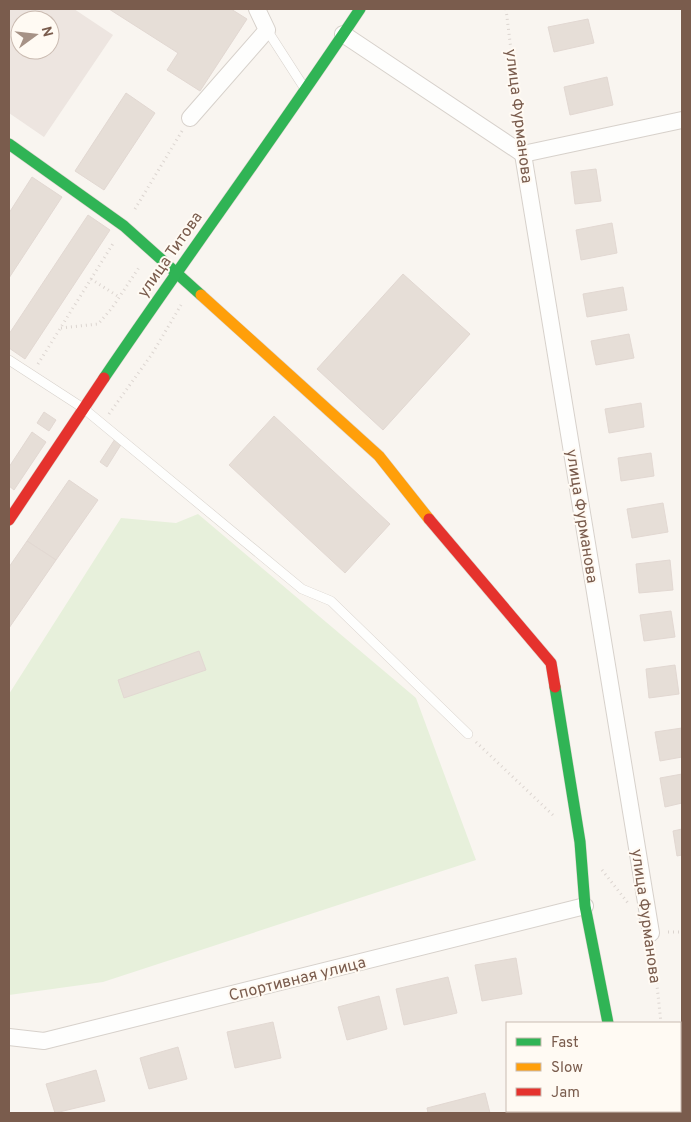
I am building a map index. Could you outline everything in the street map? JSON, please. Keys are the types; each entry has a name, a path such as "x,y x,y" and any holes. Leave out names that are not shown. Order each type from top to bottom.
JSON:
{"street":[{"path":"190,118 266,30 257,9"},
{"name":"улица Титова","path":"9,520 175,273 306,90 360,9"},
{"path":"343,34 523,154 682,120"},
{"path":"9,144 124,226 379,456 447,541 551,662 580,842 585,906 608,1022"},
{"name":"улица Фурманова","path":"523,154 652,932"},
{"name":"Спортивная улица","path":"9,1037 44,1041 585,906"}],"lane":[{"path":"266,30 306,90"},
{"path":"9,360 83,408 302,589 331,601 468,734"}],"path":[{"name":"улица Фурманова","path":"506,9 523,154"},
{"path":"61,329 98,324 119,297 150,250"},
{"path":"91,279 119,297"},
{"path":"102,424 152,354 192,288"},
{"name":"улица Фурманова","path":"652,932 661,1022"}],"shaded area":[{"path":"9,9 74,9 113,35 44,137 9,113"}],"green space":[{"path":"198,514 416,698 476,860 103,982 9,995 9,694 121,518 176,523"}],"building":[{"path":"109,9 231,9 247,19 200,91 167,70 178,53"},
{"path":"588,19 594,43 554,52 548,27"},
{"path":"607,77 613,105 570,115 564,87"},
{"path":"126,93 155,113 104,190 75,171"},
{"path":"596,169 601,201 575,204 571,172"},
{"path":"32,177 62,197 9,278 9,213"},
{"path":"88,215 110,230 25,359 9,348 9,334"},
{"path":"612,223 617,253 581,260 576,230"},
{"path":"403,274 470,334 383,430 317,369"},
{"path":"623,287 627,310 587,317 583,294"},
{"path":"629,334 634,358 596,365 591,341"},
{"path":"641,403 644,427 609,433 605,409"},
{"path":"44,412 56,420 49,431 37,423"},
{"path":"274,416 390,524 345,573 229,465"},
{"path":"32,432 46,442 14,490 9,486 9,467"},
{"path":"115,439 122,443 107,467 100,462"},
{"path":"651,453 654,476 621,481 618,458"},
{"path":"69,480 98,500 56,560 27,541"},
{"path":"663,503 668,532 632,538 627,509"},
{"path":"27,541 56,560 9,628 9,567"},
{"path":"670,560 673,590 639,593 636,564"},
{"path":"671,611 675,637 644,641 640,615"},
{"path":"199,651 206,670 124,698 118,680"},
{"path":"675,665 679,694 649,698 646,669"},
{"path":"682,728 682,757 660,761 655,732"},
{"path":"682,774 682,803 665,807 660,778"},
{"path":"682,829 682,855 677,856 673,831"},
{"path":"516,958 522,994 482,1001 475,965"},
{"path":"448,977 457,1013 404,1025 396,989"},
{"path":"379,996 387,1029 347,1040 338,1007"},
{"path":"273,1022 281,1058 235,1068 227,1032"},
{"path":"178,1047 187,1079 149,1089 140,1058"},
{"path":"96,1070 105,1101 55,1113 46,1084"},
{"path":"485,1093 490,1113 428,1113 427,1108"},
{"path":"527,1112 575,1112 575,1113"}],"traffic: fast":[{"path":"104,378 360,9"},
{"path":"9,144 124,226 201,295"},
{"path":"555,687 580,842 585,906 608,1022"}],"traffic: slow":[{"path":"201,295 379,456 429,519"}],"traffic: jam":[{"path":"9,520 104,378"},
{"path":"429,519 551,663 555,687"}]}
